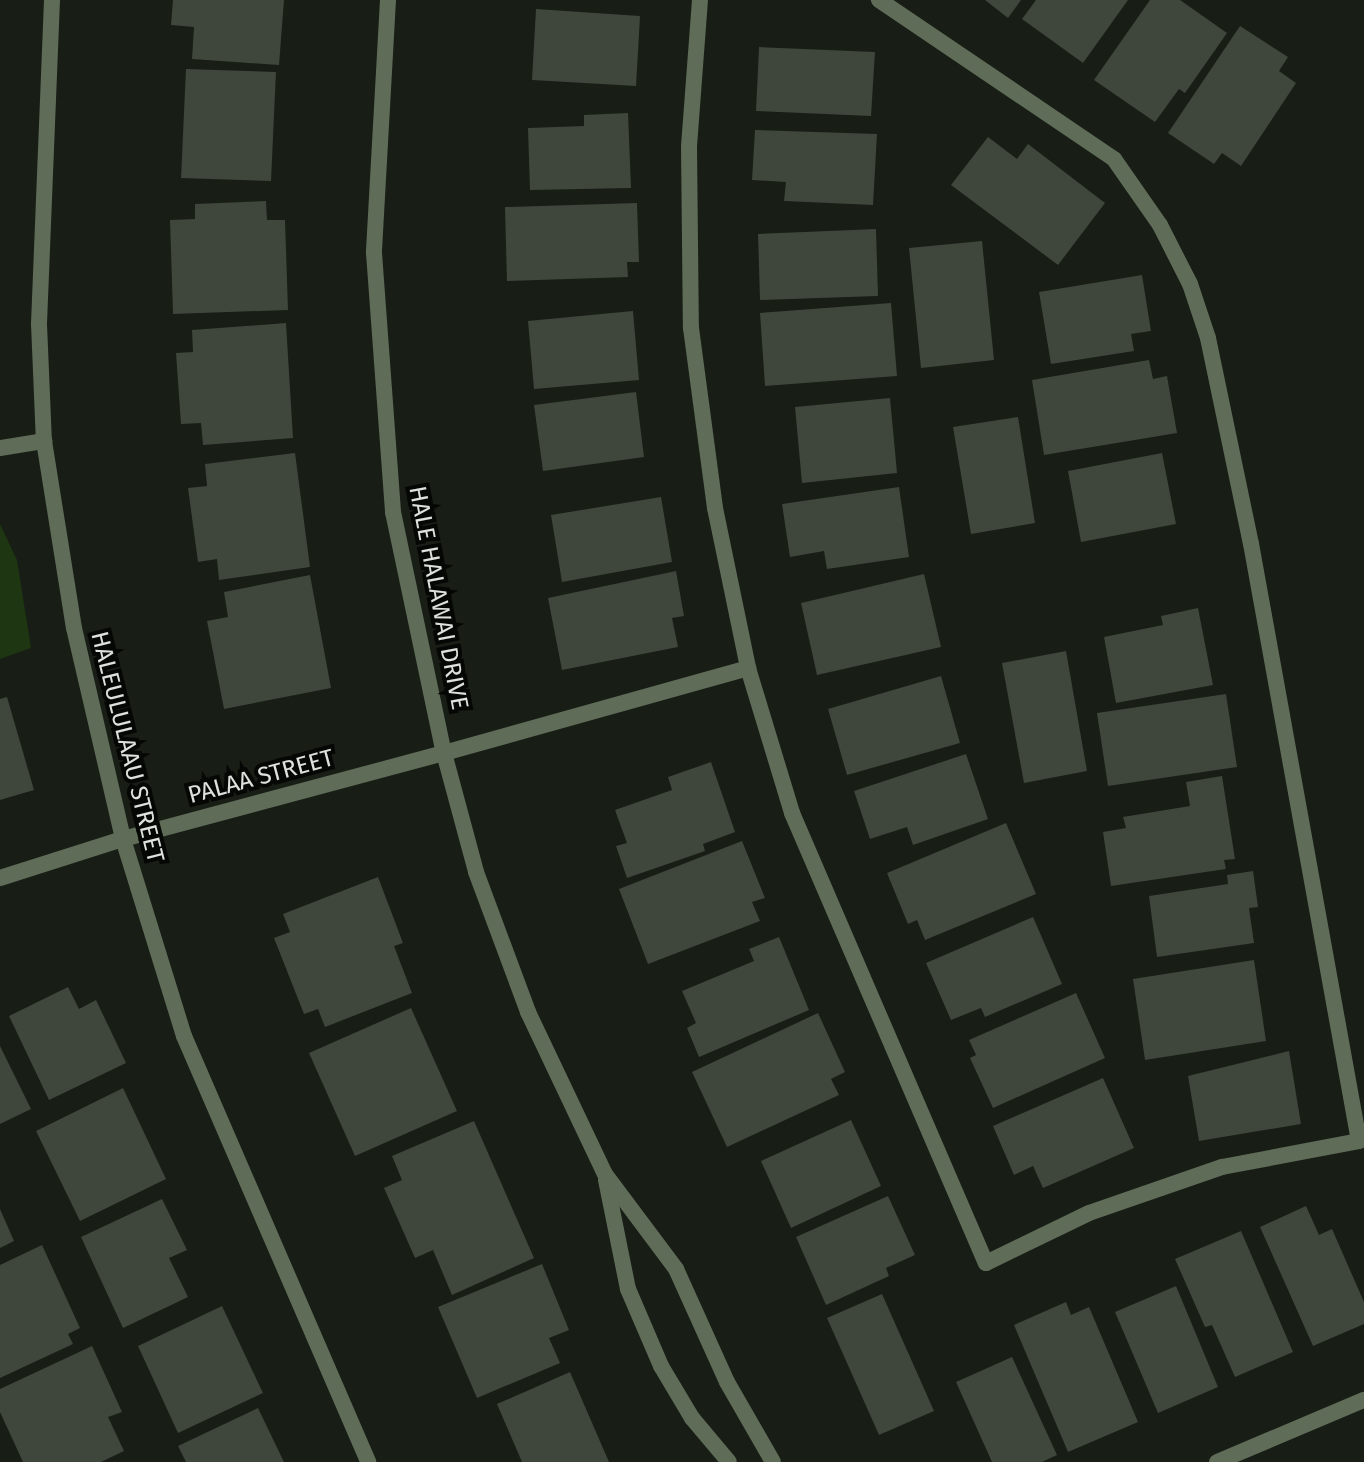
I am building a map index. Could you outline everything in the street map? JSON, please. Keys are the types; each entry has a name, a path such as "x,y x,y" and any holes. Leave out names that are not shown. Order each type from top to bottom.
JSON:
{"street":[{"name":"HALEULULAAU STREET","path":"52,0 39,324 44,441 74,628 123,839 184,1036 368,1462"},
{"name":"HALE HALAWAI DRIVE","path":"388,0 374,253 392,497 444,753 476,872 528,1012 605,1174 676,1269 727,1382 773,1462"},
{"path":"700,0 689,147 691,328 715,508 748,668 792,813 986,1263 1089,1213 1222,1167 1359,1141 1251,544 1208,338 1190,284 1160,225 1114,159 879,0"},
{"path":"0,448 44,441"},
{"name":"PALAA STREET","path":"0,878 123,839 748,668"},
{"name":"HALE HALAWAI DRIVE","path":"605,1174 628,1289 661,1366 692,1418 729,1462"},
{"path":"1217,1462 1364,1400"}],"green space":[{"path":"0,524 17,560 31,648 0,659"}],"building":[{"path":"173,0 284,0 279,65 192,59 194,27 171,25"},
{"path":"985,0 1021,0 1008,18"},
{"path":"1036,0 1128,0 1083,63 1022,19"},
{"path":"1150,0 1180,0 1227,33 1185,93 1179,89 1155,122 1094,80"},
{"path":"536,9 640,16 636,86 532,80"},
{"path":"1240,26 1288,57 1279,71 1296,83 1241,166 1222,153 1214,164 1168,133"},
{"path":"759,47 875,52 871,116 756,111"},
{"path":"186,69 276,72 271,181 181,178"},
{"path":"628,113 631,188 530,190 528,128 584,126 584,115"},
{"path":"755,130 877,134 873,205 784,201 786,182 752,180"},
{"path":"988,137 1017,159 1028,144 1105,203 1058,265 951,185"},
{"path":"266,201 267,220 285,220 288,310 173,314 170,220 195,219 195,204"},
{"path":"637,203 639,262 627,262 628,277 507,281 505,207"},
{"path":"876,229 878,296 760,300 758,234"},
{"path":"982,241 994,360 921,368 909,248"},
{"path":"1142,275 1151,331 1131,334 1134,351 1051,364 1039,292"},
{"path":"891,303 897,376 765,386 760,313"},
{"path":"633,311 639,380 534,389 528,321"},
{"path":"286,323 293,438 203,445 201,423 181,424 176,353 193,352 192,330"},
{"path":"1149,360 1153,379 1167,376 1177,433 1044,455 1032,380"},
{"path":"636,392 644,457 543,471 534,405"},
{"path":"890,398 897,473 802,483 795,407"},
{"path":"1018,417 1035,523 971,534 953,427"},
{"path":"295,453 310,567 219,580 217,559 198,562 188,488 207,486 205,464"},
{"path":"1162,453 1176,524 1081,542 1068,471"},
{"path":"899,487 909,557 827,569 824,551 790,557 782,504"},
{"path":"661,497 672,562 562,582 551,515"},
{"path":"676,571 684,616 672,618 678,647 562,670 548,598"},
{"path":"924,574 941,647 817,675 801,603"},
{"path":"310,575 331,688 224,709 207,621 228,617 224,592"},
{"path":"1198,608 1213,685 1116,703 1104,637 1163,625 1161,616"},
{"path":"1066,651 1087,771 1024,783 1002,663"},
{"path":"941,676 960,743 847,775 828,709"},
{"path":"1226,694 1237,767 1108,786 1097,713"},
{"path":"7,697 34,790 0,800 0,699"},
{"path":"966,754 988,819 913,845 907,827 870,839 854,791"},
{"path":"711,762 735,832 703,844 705,851 627,878 616,846 627,843 615,810 672,790 668,777"},
{"path":"1222,776 1235,859 1224,860 1226,869 1111,886 1103,832 1126,828 1123,817 1190,806 1186,782"},
{"path":"1006,823 1036,894 925,940 917,920 908,924 887,873"},
{"path":"742,841 765,898 752,902 760,921 648,964 619,889"},
{"path":"1253,871 1258,907 1249,908 1254,943 1157,957 1149,896 1228,884 1227,875"},
{"path":"378,877 403,943 394,946 412,993 325,1027 318,1009 304,1014 274,938 290,932 283,914"},
{"path":"1033,917 1062,984 985,1017 981,1008 951,1020 926,963"},
{"path":"779,937 809,1010 699,1057 687,1028 696,1023 682,991 754,961 749,949"},
{"path":"1254,960 1266,1041 1145,1060 1133,979"},
{"path":"68,987 79,1009 96,1000 126,1063 49,1100 9,1016"},
{"path":"1076,993 1105,1058 993,1108 970,1058 976,1055 969,1040"},
{"path":"411,1008 457,1111 355,1156 309,1053"},
{"path":"818,1013 845,1072 831,1079 839,1095 727,1147 692,1072"},
{"path":"0,1046 31,1109 0,1124"},
{"path":"1289,1051 1301,1124 1199,1141 1188,1076"},
{"path":"1103,1078 1134,1148 1043,1188 1033,1166 1014,1175 993,1126"},
{"path":"123,1088 166,1179 80,1221 36,1131"},
{"path":"851,1120 881,1186 791,1228 761,1161"},
{"path":"474,1121 534,1258 452,1295 433,1250 415,1258 384,1188 402,1180 392,1156"},
{"path":"888,1196 915,1255 886,1268 889,1276 826,1305 796,1237"},
{"path":"162,1199 187,1250 169,1258 188,1297 123,1328 81,1237"},
{"path":"1306,1206 1319,1235 1332,1229 1364,1302 1364,1324 1313,1346 1260,1227"},
{"path":"0,1209 14,1241 0,1248"},
{"path":"1241,1231 1293,1352 1235,1377 1212,1325 1205,1327 1175,1259"},
{"path":"42,1245 80,1328 68,1334 73,1344 0,1378 0,1265"},
{"path":"542,1264 569,1330 549,1338 560,1363 477,1398 438,1307"},
{"path":"1176,1286 1218,1387 1158,1413 1115,1312"},
{"path":"882,1294 934,1411 879,1435 827,1318"},
{"path":"1066,1302 1071,1315 1089,1307 1138,1422 1068,1452 1014,1325"},
{"path":"222,1306 263,1393 178,1433 138,1346"},
{"path":"92,1346 122,1412 108,1417 124,1451 101,1462 23,1462 0,1412 0,1389"},
{"path":"1012,1357 1057,1455 1042,1462 992,1462 956,1382"},
{"path":"570,1372 609,1462 522,1462 497,1404"},
{"path":"258,1408 284,1462 186,1462 178,1446"}]}
